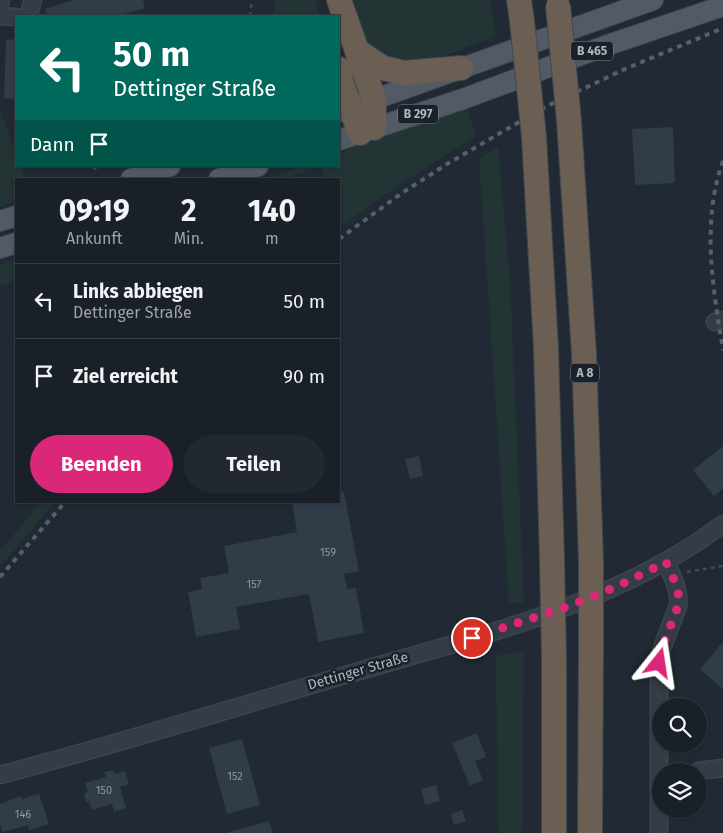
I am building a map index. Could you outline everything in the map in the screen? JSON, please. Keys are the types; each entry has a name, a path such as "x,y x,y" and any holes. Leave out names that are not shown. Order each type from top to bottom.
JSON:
{"highway":[{"path":"326,0 328,15"},
{"path":"339,0 374,100 357,134"},
{"name":"A 8","path":"558,3 569,121 584,354 591,561 590,833"},
{"path":"520,11 534,137 546,348 554,658 554,833"},
{"path":"357,51 383,68 404,73 461,68"},
{"path":"340,77 344,110 357,134"}],"main road":[{"name":"B 465","path":"542,39 653,0"},
{"name":"B 465","path":"463,99 605,46 723,6"},
{"name":"B 297","path":"344,110 542,39"},
{"name":"B 297","path":"357,134 463,99"},
{"path":"134,178 167,167"},
{"path":"223,178 255,167"},
{"path":"0,221 15,216"},
{"path":"0,248 15,243"}],"street":[{"path":"28,15 33,0"},
{"path":"0,16 15,17"},
{"name":"Dettinger Straße","path":"0,775 506,628 569,606 618,586 666,562 723,524"},
{"path":"660,763 659,663 662,648 679,599 678,590 666,562"},
{"path":"707,770 723,768"},
{"path":"659,818 659,833"}],"path":[{"path":"250,15 252,0"},
{"path":"93,169 99,167"},
{"path":"666,562 688,573 723,566"}],"shaded area":[{"path":"276,0 316,0 318,15 273,15"},
{"path":"344,0 491,0 495,36 418,66 394,63 364,46"},
{"path":"467,108 476,136 397,186 340,227 340,178 325,178 321,167 340,167 340,153"},
{"path":"0,110 15,151 15,167 21,167 25,178 15,178 15,201 0,207"},
{"path":"498,147 510,281 524,602 509,604 479,158"},
{"path":"300,167 315,167 288,178 269,178"},
{"path":"15,260 15,280 0,286 0,265"},
{"path":"40,503 54,503 0,567 0,551"},
{"path":"524,650 522,833 498,833 496,656"}],"building":[{"path":"74,0 143,0 145,8 120,15 48,15 45,9"},
{"path":"6,39 15,40 15,99 4,98"},
{"path":"673,127 675,183 635,185 632,129"},
{"path":"723,446 723,489 714,496 693,470"},
{"path":"419,456 423,476 410,479 405,459"},
{"path":"344,492 359,571 344,574 347,589 356,588 364,633 318,642 309,594 236,607 240,629 196,637 188,592 202,589 200,578 229,573 224,546 297,532 292,503 340,503 340,493"},
{"path":"723,642 723,689 700,669"},
{"path":"477,733 486,757 475,761 483,780 470,786 452,743"},
{"path":"242,739 260,805 227,814 209,748"},
{"path":"113,770 114,774 125,771 129,784 120,787 126,808 114,812 112,804 92,810 89,801 86,802 84,794 88,792 85,783 106,777 104,772"},
{"path":"436,785 440,801 425,805 421,789"},
{"path":"39,794 49,824 29,830 28,825 3,832 0,824 0,804 21,796 22,799"},
{"path":"462,810 466,821 454,825 451,814"},
{"path":"269,821 273,833 229,833 229,832"}],"railway":[{"path":"340,238 402,193 447,164 545,107 625,69 723,28"},
{"path":"723,161 716,184 711,232 713,279 723,350"},
{"path":"0,577 64,503"}],"route":[{"path":"472,638 569,606 618,586 666,562 678,590 679,599 662,648 659,663"}]}
